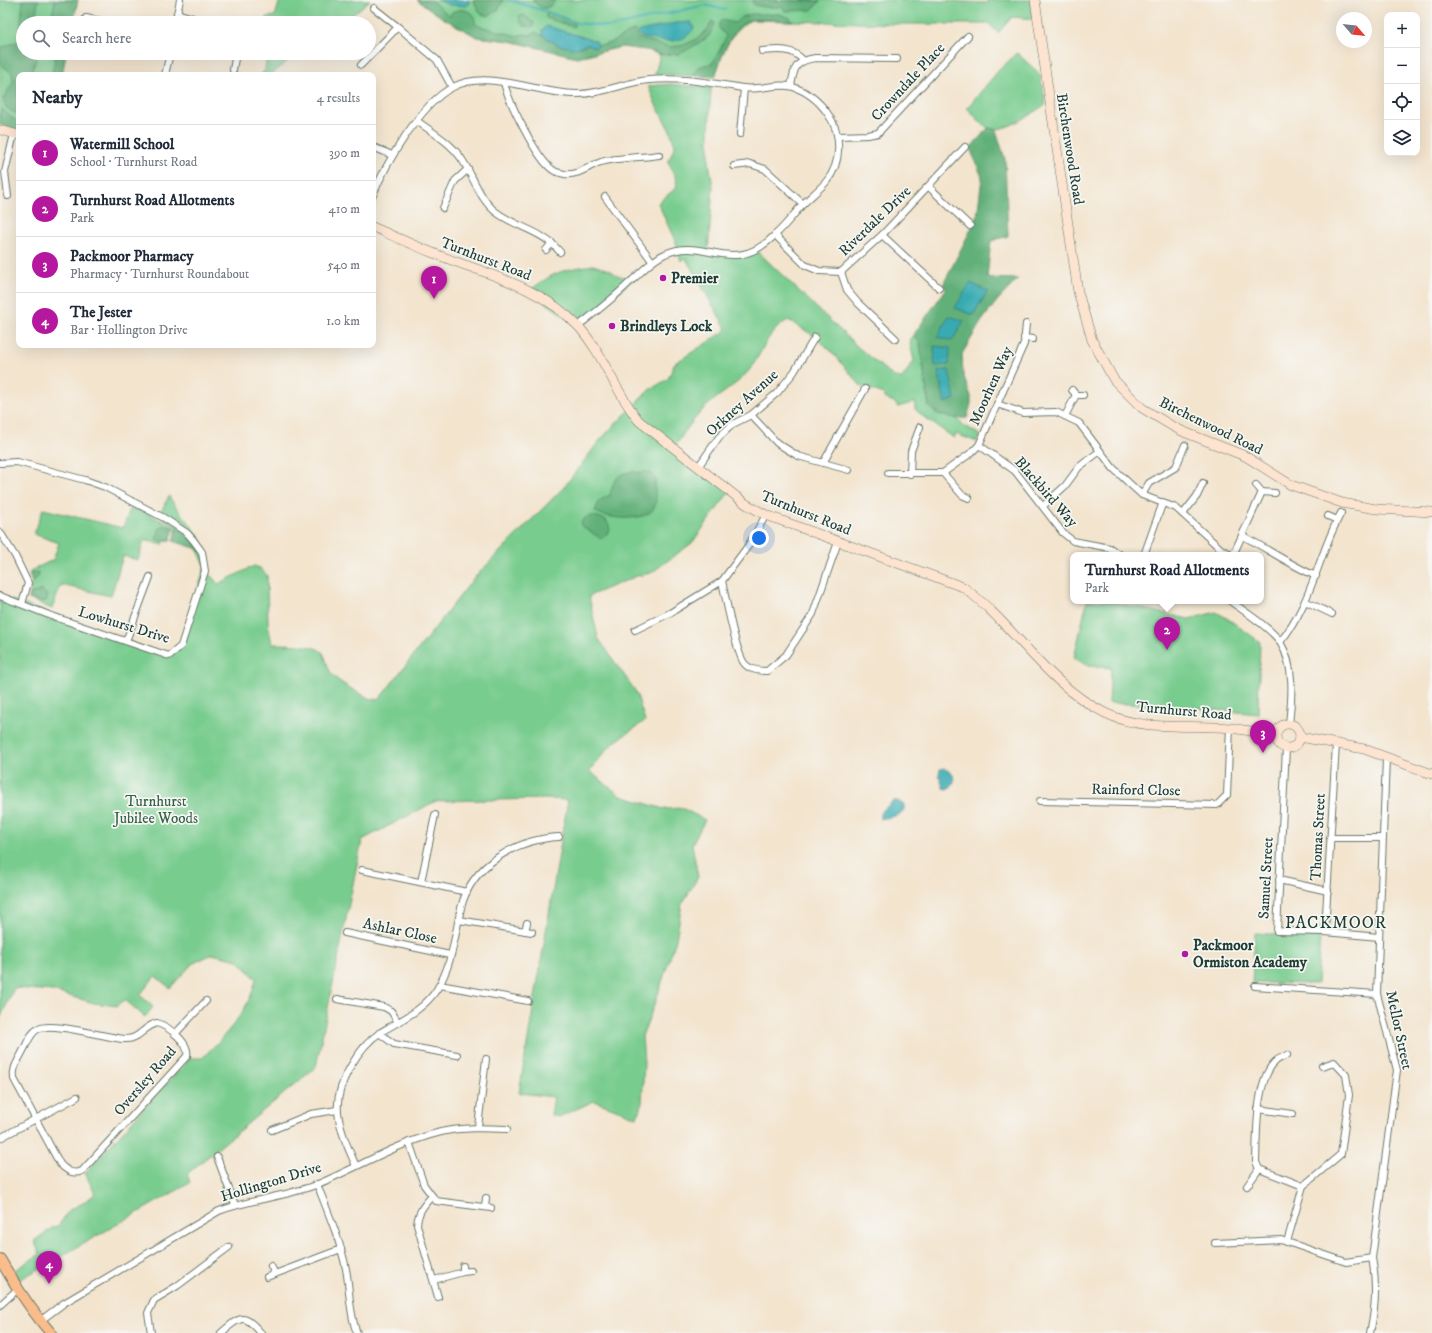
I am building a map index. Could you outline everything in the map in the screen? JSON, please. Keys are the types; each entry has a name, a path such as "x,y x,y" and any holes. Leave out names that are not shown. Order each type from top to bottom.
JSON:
{"main road":[{"path":"0,1259 18,1289 50,1333"}],"street":[{"path":"176,16 180,0"},
{"name":"Birchenwood Road","path":"1035,0 1078,292 1092,340 1114,380 1142,408 1172,426 1245,456 1291,485 1342,503 1376,509 1432,512"},
{"path":"374,8 437,60 452,87"},
{"path":"177,13 187,16"},
{"path":"376,50 398,27"},
{"name":"Crowndale Place","path":"839,136 868,136 878,133 922,88 968,36"},
{"path":"762,51 785,49 797,54 803,60"},
{"path":"791,86 796,67 803,60 815,58 897,59"},
{"path":"166,72 168,60"},
{"path":"233,70 235,60"},
{"path":"361,65 366,60"},
{"path":"376,189 392,155 417,121 434,102 452,87 478,81 490,80 554,92 577,94 604,91 654,80 675,79 744,88 791,86 803,91 820,103 833,121 839,136 837,161 827,181 775,235 759,249 745,254 726,255 681,250 666,254 652,261 609,301 578,326"},
{"path":"504,83 508,98 533,144 545,163 553,170 564,174 578,173 601,162 659,156"},
{"path":"740,134 744,88"},
{"path":"417,121 451,146 468,169 486,202 496,211 516,224 543,235 560,252"},
{"path":"0,130 16,135"},
{"path":"8,196 5,172 16,138"},
{"name":"Riverdale Drive","path":"775,235 805,265 818,271 841,272 882,235 929,187 965,147"},
{"path":"376,148 392,155"},
{"path":"734,166 750,164 765,169 804,204"},
{"path":"443,208 455,181 468,169"},
{"path":"929,187 970,226"},
{"path":"605,197 652,261"},
{"name":"Turnhurst Road","path":"376,228 409,244 516,284 551,304 578,326 597,350 625,404 638,421 746,504 766,515 963,586 980,599 1039,663 1074,694 1106,713 1142,725 1230,728 1276,735"},
{"path":"882,235 939,288"},
{"path":"546,250 552,243"},
{"path":"841,272 847,290 896,339"},
{"name":"Moorhen Way","path":"979,445 1024,344 1026,324"},
{"name":"Orkney Avenue","path":"698,467 719,437 733,424 751,415 777,392 794,372 815,337"},
{"name":"Moorhen Way","path":"1024,338 1033,339"},
{"path":"823,463 865,389"},
{"path":"1065,416 1074,393 1083,395"},
{"path":"997,404 1023,413 1051,411 1079,423 1113,468 1142,495 1176,508 1217,546 1228,552"},
{"path":"751,415 777,443 798,456 849,470"},
{"path":"910,474 911,451 920,427"},
{"path":"888,473 910,474 943,472 972,453 979,445"},
{"name":"Blackbird Way","path":"979,445 1015,471 1063,533 1073,541 1110,548 1116,552"},
{"path":"1142,495 1149,483 1176,467 1185,445"},
{"path":"1043,506 1065,486 1079,467 1100,451"},
{"name":"Lowhurst Drive","path":"0,463 17,462 85,480 104,487 164,518 187,533 194,541 202,552 205,571 181,646 169,656 0,596"},
{"path":"943,472 962,495 969,498"},
{"path":"1184,514 1198,496 1202,483"},
{"path":"1256,485 1262,492 1275,493"},
{"path":"1235,552 1262,492"},
{"path":"958,502 962,495"},
{"path":"1145,552 1163,502"},
{"path":"1280,642 1293,626 1305,601 1341,513"},
{"path":"635,630 670,613 722,582 748,546 766,515"},
{"path":"1328,516 1337,520"},
{"path":"0,532 16,556 28,583 22,604"},
{"path":"1243,536 1271,551 1288,564 1316,576"},
{"path":"722,582 735,638 744,662 753,669 767,670 786,655 813,614 838,542"},
{"path":"126,641 150,577"},
{"path":"1305,601 1332,614"},
{"path":"1234,604 1263,626 1280,642 1290,668 1292,696 1289,724"},
{"path":"1289,724 1298,728 1300,737 1296,744 1286,748 1277,742 1276,735 1279,728 1289,724"},
{"name":"Rainford Close","path":"1040,801 1217,805 1227,796 1230,728"},
{"path":"1300,737 1364,749 1432,774"},
{"name":"Thomas Street","path":"1329,934 1328,891 1336,744"},
{"name":"Samuel Street","path":"1286,748 1285,796 1277,931 1379,937"},
{"name":"Mellor Street","path":"1370,1333 1375,1310 1376,1278 1372,1258 1397,1070 1377,994 1386,758"},
{"path":"421,882 435,815"},
{"path":"432,825 440,827"},
{"path":"356,1166 341,1129 337,1110 342,1084 353,1062 362,1049 380,1033 426,1005 440,985 450,955 466,892 488,864 501,855 532,840 559,837"},
{"path":"1330,838 1382,838"},
{"path":"362,870 466,892"},
{"path":"1279,880 1328,891"},
{"path":"459,920 532,932"},
{"path":"525,931 527,923"},
{"name":"Ashlar Close","path":"345,933 450,955"},
{"path":"440,985 528,1001"},
{"path":"1255,986 1377,994"},
{"path":"337,999 349,1005 384,1007 391,1011 398,1022"},
{"path":"175,1034 206,1001"},
{"name":"Oversley Road","path":"157,1023 175,1034 187,1048 187,1056 82,1171 71,1172 60,1164 14,1079 13,1070 33,1033 39,1028 51,1026 125,1039 139,1035 152,1024 157,1023"},
{"path":"380,1033 394,1044 444,1056 457,1055"},
{"path":"1287,1055 1276,1061 1266,1078 1258,1109 1256,1162 1259,1169 1303,1186"},
{"path":"478,1127 486,1059"},
{"path":"1287,1242 1303,1186 1341,1154 1350,1094 1346,1075 1334,1062 1322,1066"},
{"path":"0,1138 36,1120 78,1096"},
{"path":"1258,1109 1292,1114"},
{"path":"272,1130 311,1114 337,1110"},
{"name":"Hollington Drive","path":"40,1321 64,1302 204,1218 235,1205 286,1194 317,1184 409,1142 441,1132 478,1127 507,1129"},
{"path":"409,1142 424,1185 436,1201 488,1208 486,1198"},
{"path":"217,1157 235,1205"},
{"path":"1247,1186 1259,1169"},
{"path":"317,1184 341,1249 351,1296 353,1323 357,1333"},
{"path":"432,1196 422,1207 418,1215 417,1225 438,1297"},
{"path":"1215,1243 1281,1240 1346,1262 1372,1258"},
{"path":"151,1333 148,1312 154,1300 177,1286 229,1248"},
{"path":"267,1277 341,1249"},
{"path":"271,1266 275,1274"},
{"path":"434,1280 463,1269 471,1271"},
{"path":"0,1305 18,1289"},
{"path":"221,1333 239,1318 245,1318 251,1321 260,1333"}],"green space":[{"path":"0,0 78,0 75,16 16,16 16,60 65,60 63,72 16,72 16,129 0,125"},
{"path":"23,0 38,0 36,16 21,16"},
{"path":"55,0 78,0 75,16 52,16"},
{"path":"280,0 370,0 351,16 275,16"},
{"path":"417,0 918,0 988,3 987,0 1031,0 1034,19 1012,17 998,33 989,24 898,24 751,20 738,30 732,37 724,52 715,77 655,74 660,55 647,50 622,47 577,57 510,41 477,37 443,18"},
{"path":"417,0 431,0 450,16 452,12 458,10 468,11 473,14 476,25 517,36 523,34 530,35 536,32 553,42 579,48 587,44 596,47 598,45 607,44 636,30 638,38 665,46 679,46 693,41 705,32 712,21 715,23 709,36 680,54 663,55 647,50 622,47 577,57 510,41 477,37 443,18"},
{"path":"473,0 503,0 498,10 488,16 481,14"},
{"path":"532,0 554,0 554,3 547,8 541,8"},
{"path":"752,0 820,1 812,10 785,11 782,7 757,6 753,4"},
{"path":"550,13 574,22 574,27 546,18 546,14"},
{"path":"752,14 779,14 790,18 792,21 756,19 744,23 738,28 728,44 720,61 715,77 693,75 701,66 712,64 724,42 726,36 719,28 719,23 722,20 735,23 741,17"},
{"path":"524,15 534,23 533,27 524,26 520,21 519,16"},
{"path":"16,42 16,60 36,60 31,72 16,72 16,113 8,109 3,99 13,82 12,73 0,64 0,48"},
{"path":"1017,53 1040,74 1046,104 1009,126 993,129 987,127 967,108 999,70"},
{"path":"55,60 65,60 63,72 53,72"},
{"path":"266,60 289,60 275,72 263,72 265,70"},
{"name":"Turnhurst Jubilee Woods","path":"669,84 711,88 709,162 713,187 708,252 726,255 756,250 859,348 894,377 902,378 914,361 910,344 911,338 915,337 920,343 929,407 937,414 959,419 962,424 980,435 977,442 956,434 954,438 921,415 915,409 915,402 898,407 894,402 884,398 884,394 861,386 829,349 811,334 788,320 769,338 752,367 746,374 698,415 674,448 730,491 692,543 651,573 637,576 589,596 598,638 636,692 645,721 612,744 589,771 621,796 664,809 682,808 705,820 692,844 698,877 682,904 676,940 655,1003 642,1036 644,1063 642,1103 637,1117 594,1101 559,1117 551,1115 554,1097 519,1093 568,800 436,801 362,840 316,1067 187,1174 190,1183 14,1283 9,1274 40,1254 34,1241 52,1228 59,1225 69,1210 83,1203 95,1194 85,1173 190,1058 202,1058 227,1032 242,1012 253,990 256,979 238,960 212,954 192,964 170,988 155,976 140,995 153,1007 145,1017 125,1000 116,1006 94,1003 52,991 14,988 0,1019 0,596 169,656 181,646 205,566 194,541 159,515 169,496 202,540 206,550 208,572 218,584 254,566 260,568 267,575 268,623 272,644 307,646 320,650 324,655 330,671 339,681 373,700 380,698 474,578 565,486 600,440 649,390 668,379 675,363 727,330 686,259 681,261 677,250 679,250 658,203 677,187 676,179 668,162 675,146 670,131 648,86"},
{"path":"0,108 16,121 16,129 0,125"},
{"path":"988,128 996,130 1005,159 1008,236 991,241 987,278 1018,279 997,301 981,322 962,354 963,374 971,396 971,404 967,418 962,418 942,415 929,407 920,343 915,337 912,337 946,289 943,285 977,217 982,177 970,148","holes":["949,370 945,403 938,371"]},
{"path":"593,265 610,270 618,276 635,278 578,326 529,291 559,272"},
{"path":"633,471 637,473 645,471 654,476 656,481 656,502 650,513 643,516 617,518 600,514 595,511 599,501 610,495 614,482 617,478 623,474"},
{"path":"132,504 174,528 170,541 164,540 163,545 144,540 138,560 123,556 111,596 61,585 52,609 29,599 32,582 30,571 53,560 59,543 34,534 43,509 123,528"},
{"path":"591,516 604,519 608,523 610,530 602,539 581,526 584,519"},
{"path":"167,524 174,528 170,541 165,540 164,542 156,539 160,528"},
{"path":"177,527 187,533 202,552 195,548 173,541"},
{"path":"38,572 39,576 32,583 29,574"},
{"path":"42,590 48,596 46,601 42,602 29,599 30,594"},
{"path":"1086,604 1122,604 1189,619 1216,612 1227,618 1260,642 1258,714 1185,707 1109,703 1111,668 1089,666 1074,658"},
{"path":"1255,933 1320,937 1317,984 1252,982"}],"water":[{"path":"437,0 468,0 469,3 467,6 449,5"},
{"path":"691,22 694,28 689,34 677,40 655,40 641,37 638,33 640,31 675,23"},
{"path":"547,26 596,41 598,45 596,48 587,44 581,47 570,48 558,45 542,35 542,30"},
{"path":"970,283 988,291 973,315 955,308"},
{"path":"949,316 964,321 952,341 937,337"},
{"path":"934,346 950,348 949,365 935,366"},
{"path":"949,370 955,399 945,403 938,371"},
{"path":"945,768 953,775 955,780 952,786 947,789 943,788 939,775 940,769"},
{"path":"893,801 898,801 904,805 902,812 896,816 880,819 880,813"}],"waterway":[{"path":"509,0 577,23 611,27 705,5 725,10"}],"place":[{"name":"Premier","path":"663,278"},
{"name":"Watermill School","path":"434,299"},
{"name":"Brindleys Lock","path":"612,326"},
{"name":"Turnhurst Road Allotments","path":"1167,650"},
{"name":"Packmoor Pharmacy","path":"1263,753"},
{"name":"Packmoor Ormiston Academy","path":"1185,954"},
{"name":"The Jester","path":"49,1284"}],"district":[{"name":"PACKMOOR","path":"1336,923"}]}
